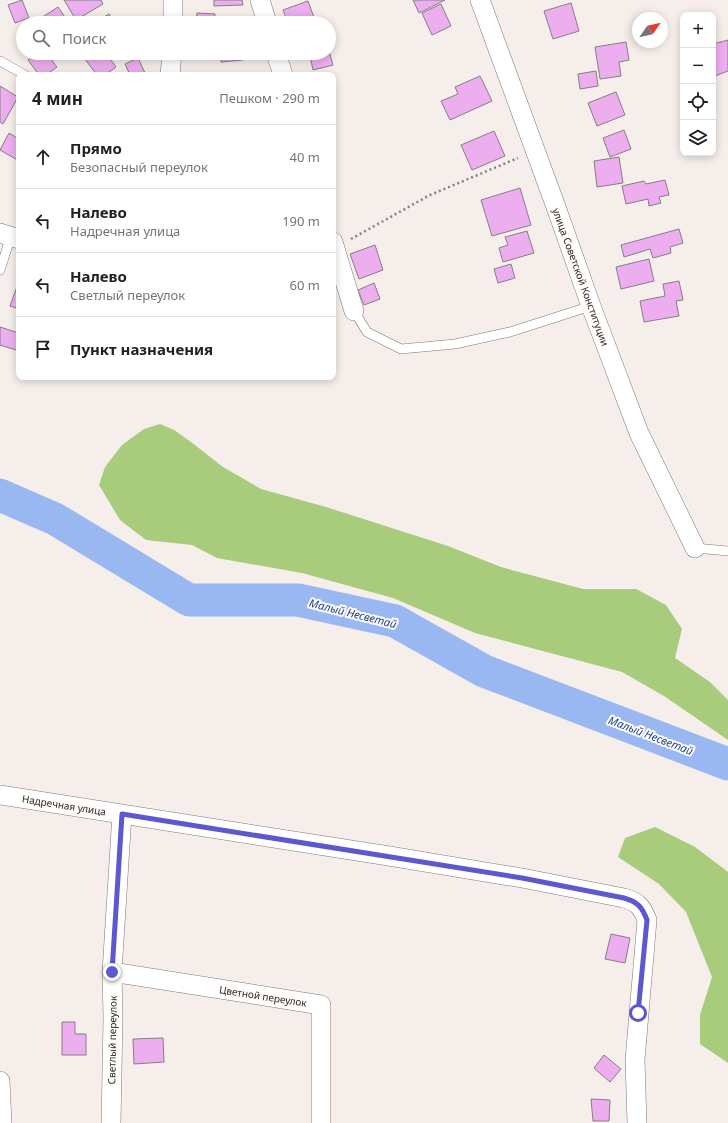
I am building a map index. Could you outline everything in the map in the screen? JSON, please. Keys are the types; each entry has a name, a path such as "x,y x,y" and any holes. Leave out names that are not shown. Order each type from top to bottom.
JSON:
{"street":[{"path":"173,0 173,16"},
{"path":"260,0 265,16"},
{"name":"улица Советской Конституции","path":"480,0 536,150 590,306 639,433 695,548"},
{"path":"170,72 171,60"},
{"path":"278,60 281,72"},
{"path":"336,253 354,311"},
{"name":"Надречная улица","path":"0,795 522,878 635,901 644,911 647,920 635,1060 638,1123"},
{"name":"Светлый переулок","path":"111,1123 113,1018 112,972 122,814"},
{"name":"Цветной переулок","path":"112,972 321,1005 321,1123"},
{"path":"0,1081 2,1123"}],"lane":[{"path":"0,61 20,72"},
{"path":"0,270 10,236"},
{"path":"354,311 367,332 401,350 454,344 510,332 590,306"},
{"path":"695,548 728,551"}],"path":[{"path":"336,246 430,195 536,150"}],"green space":[{"path":"160,424 174,430 223,467 261,489 326,507 448,546 501,567 583,589 636,589 666,605 682,629 675,658 710,682 728,700 728,740 664,696 622,672 475,633 393,598 302,573 217,558 192,545 146,540 120,520 99,485 105,467 122,445 144,429"},
{"path":"655,827 695,847 728,872 728,1063 700,1044 700,1015 712,977 686,912 659,884 618,857 625,838"}],"building":[{"path":"22,0 28,16 16,16 15,23 8,5"},
{"path":"64,0 101,0 103,4 83,16 74,16"},
{"path":"214,0 242,0 243,5 214,6"},
{"path":"413,0 445,0 419,13"},
{"path":"308,1 313,16 285,16 283,10"},
{"path":"571,3 579,31 553,39 544,11"},
{"path":"441,4 451,26 432,35 422,13"},
{"path":"58,7 64,16 44,16"},
{"path":"197,13 215,14 215,16 197,16"},
{"path":"728,40 728,71 716,76 716,48 716,43"},
{"path":"626,42 629,60 619,62 621,76 600,79 595,47"},
{"path":"28,60 52,60 57,67 50,72 37,72"},
{"path":"86,60 111,60 116,67 109,72 95,72"},
{"path":"134,60 139,60 145,72 129,72 125,64"},
{"path":"221,60 243,60 221,62"},
{"path":"311,60 332,60 333,65 313,70"},
{"path":"596,71 598,86 580,89 578,74"},
{"path":"480,76 492,101 450,120 441,101 458,94 455,87"},
{"path":"0,86 16,96 16,101 3,124 0,122"},
{"path":"616,92 625,115 597,126 588,103"},
{"path":"624,130 631,149 610,157 603,138"},
{"path":"494,131 505,156 472,170 461,145"},
{"path":"9,133 16,137 16,159 0,150"},
{"path":"619,157 623,183 597,187 594,161"},
{"path":"665,180 669,195 659,197 661,203 649,206 648,199 626,204 622,186 644,181 646,184"},
{"path":"520,188 531,225 492,236 481,200"},
{"path":"679,229 683,243 670,247 671,253 653,258 650,249 624,257 621,245"},
{"path":"527,231 534,253 503,262 499,248 508,245 505,237"},
{"path":"375,245 383,270 359,279 350,254"},
{"path":"649,259 654,281 621,289 616,267"},
{"path":"511,264 515,278 498,283 494,269"},
{"path":"679,281 683,300 676,301 679,316 644,322 640,301 665,296 663,284"},
{"path":"374,283 380,299 364,305 358,290"},
{"path":"16,289 16,308 10,306"},
{"path":"0,327 16,332 16,350 0,345"},
{"path":"611,934 630,938 625,963 605,959"},
{"path":"62,1022 75,1022 75,1034 86,1034 86,1055 62,1055"},
{"path":"163,1038 164,1062 134,1064 133,1039"},
{"path":"604,1055 621,1069 610,1082 594,1068"},
{"path":"591,1099 610,1100 609,1121 593,1121"}],"waterway":[{"name":"Малый Несветай","path":"0,495 55,519 189,600 298,600 395,621 484,671 728,764"}],"route":[{"path":"112,972 122,814 522,878 635,901 644,911 647,920 638,1013"}]}
